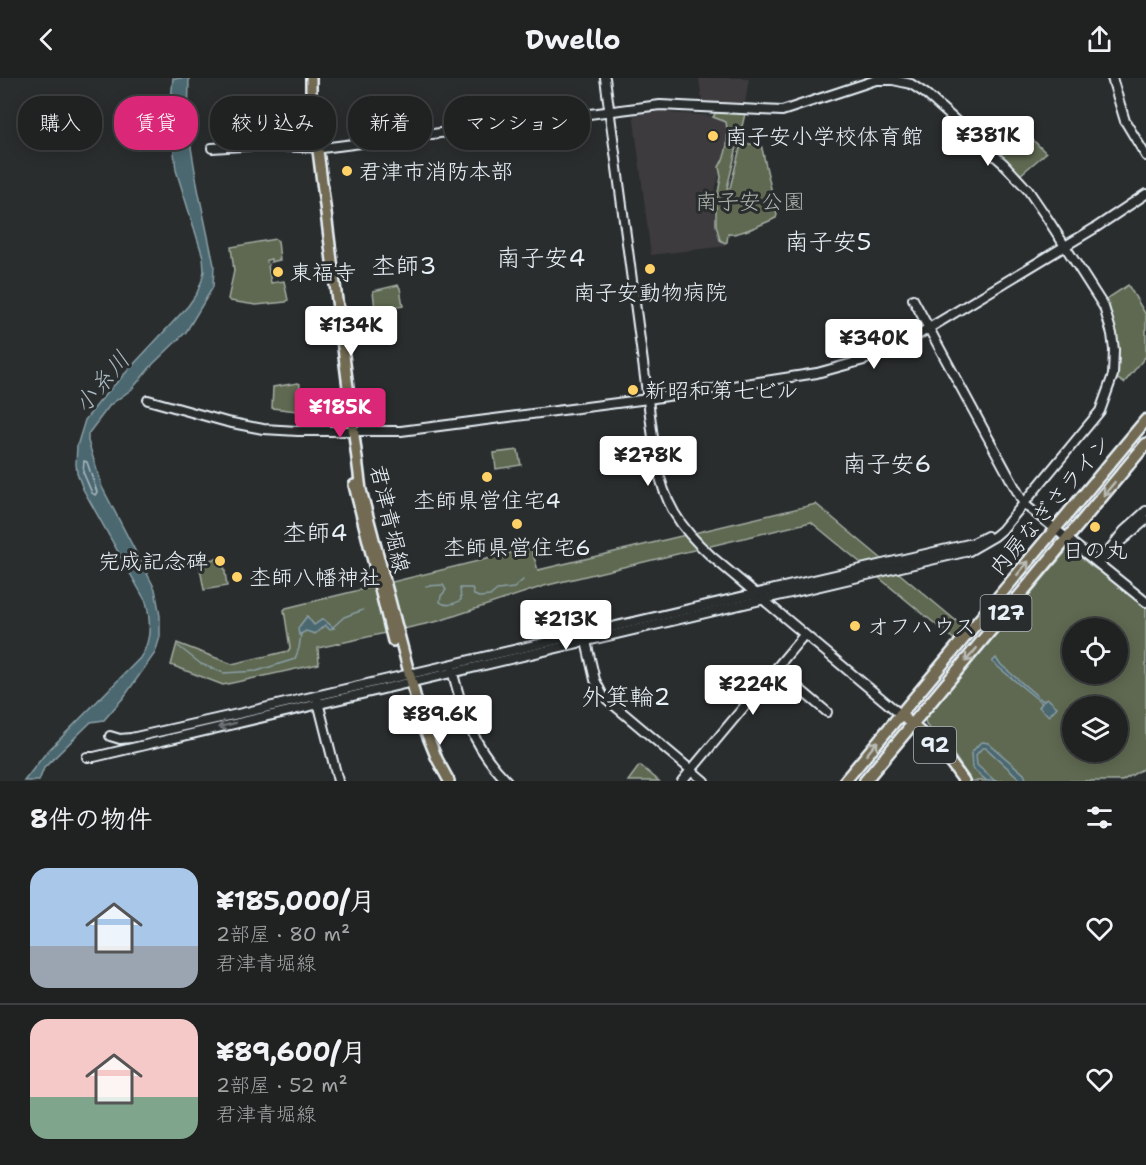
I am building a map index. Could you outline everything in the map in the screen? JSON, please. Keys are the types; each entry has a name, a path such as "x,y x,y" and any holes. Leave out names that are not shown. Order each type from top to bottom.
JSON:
{"highway":[{"name":"内房なぎさライン","path":"845,781 1146,420"},
{"name":"内房なぎさライン","path":"865,781 1146,444"}],"main road":[{"name":"君津青堀線","path":"305,78 308,96"},
{"name":"君津青堀線","path":"311,78 311,96"},
{"name":"君津青堀線","path":"315,150 357,501 424,745 443,781"},
{"name":"君津青堀線","path":"407,678 429,743 449,781"},
{"name":"92","path":"900,714 948,757 964,781"}],"street":[{"path":"605,78 659,476 670,507 692,539 900,714"},
{"path":"1112,78 1125,121 1146,156"},
{"path":"87,757 974,543 1010,520 1024,504 1100,411 1113,375 1114,350 1104,307 1039,204 1011,171 926,94 901,81 876,80 782,111 674,105 336,145"},
{"path":"148,400 227,422 263,429 401,431 648,399 817,373 888,351 929,329 1066,247 1146,194"},
{"path":"913,299 1024,504 1146,602"},
{"path":"1099,563 1124,531 1146,511"},
{"path":"1099,563 1146,520"},
{"path":"682,781 804,635"},
{"path":"585,637 595,680 603,696 704,781"},
{"path":"452,668 463,713 475,739 489,761 507,781"},
{"path":"776,669 827,712"},
{"path":"110,736 120,739 131,738 317,700"},
{"path":"317,700 338,781"}],"shaded area":[{"path":"699,78 749,78 745,103 742,106 702,101"},
{"path":"668,109 670,113 716,116 728,121 730,143 715,189 714,211 718,230 726,246 651,255 633,112"}],"green space":[{"name":"南子安公園","path":"716,112 745,114 727,188 730,188 741,144 761,144 777,215 776,218 752,229 728,234 725,243 720,240 716,225 716,203 721,177 719,167 727,145 727,128 726,122 713,117"},
{"path":"1020,127 1046,153 1020,175 998,152"},
{"path":"275,239 278,241 280,260 271,262 271,259 267,260 271,283 284,281 288,300 256,305 230,301 228,299 234,271 231,247"},
{"path":"398,285 403,306 375,309 373,291"},
{"path":"1128,285 1146,315 1146,356 1124,383 1116,378 1119,358 1117,339 1105,300"},
{"path":"300,384 297,411 272,408 273,387"},
{"path":"518,450 521,465 496,469 494,453"},
{"path":"816,504 966,629 956,641 811,522 544,586 439,621 318,648 319,664 223,685 171,665 177,643 232,664 288,651 290,648 284,610 286,608 531,548 538,570"},
{"path":"1068,549 1102,572 1146,608 1146,767 1122,781 971,781 950,749 926,725 925,719"},
{"path":"223,558 227,586 204,590 200,561"},
{"path":"641,766 659,781 628,781"}],"water":[{"path":"173,78 189,78 189,96 171,96"},
{"path":"174,150 192,150 214,265 213,287 186,332 153,364 132,389 110,405 88,434 102,487 155,589 160,616 160,637 155,653 124,697 104,720 91,722 44,768 39,781 24,781 45,754 140,658 148,638 149,617 146,602 83,489 76,464 77,446 85,420 104,396 188,306 202,280 203,257 176,170"},
{"path":"307,616 314,625 323,619 334,628 329,629 325,625 315,634 306,631 299,635 298,628"},
{"path":"996,658 1043,701 1047,698 1057,707 1049,716 1039,707 1042,703 992,662"},
{"path":"983,742 988,743 1024,774 1027,781 1022,781 986,748 982,748 976,755 977,765 995,781 987,781 972,768 971,753"}],"waterway":[{"path":"426,586 443,585 446,590 440,602 448,605 461,600 460,588 472,588 474,595 479,597 490,596 497,590 514,588 523,580"},
{"path":"333,627 344,617 363,610"},
{"path":"178,646 201,664 224,673 257,671 295,659 301,634"}],"place":[{"name":"南子安小学校体育館","path":"713,136"},
{"name":"君津市消防本部","path":"347,171"},
{"name":"南子安動物病院","path":"650,269"},
{"name":"東福寺","path":"278,272"},
{"name":"新昭和第七ビル","path":"633,390"},
{"name":"杢師県営住宅4","path":"487,477"},
{"name":"杢師県営住宅6","path":"517,524"},
{"name":"日の丸","path":"1095,527"},
{"name":"完成記念碑","path":"220,561"},
{"name":"杢師八幡神社","path":"237,577"},
{"name":"オフハウス","path":"855,626"}],"district":[{"name":"南子安5","path":"828,242"},
{"name":"南子安4","path":"541,258"},
{"name":"杢師3","path":"404,266"},
{"name":"南子安6","path":"887,464"},
{"name":"杢師4","path":"315,533"},
{"name":"外箕輪2","path":"626,697"}],"water label":[{"name":"小糸川","path":"102,382"}]}
